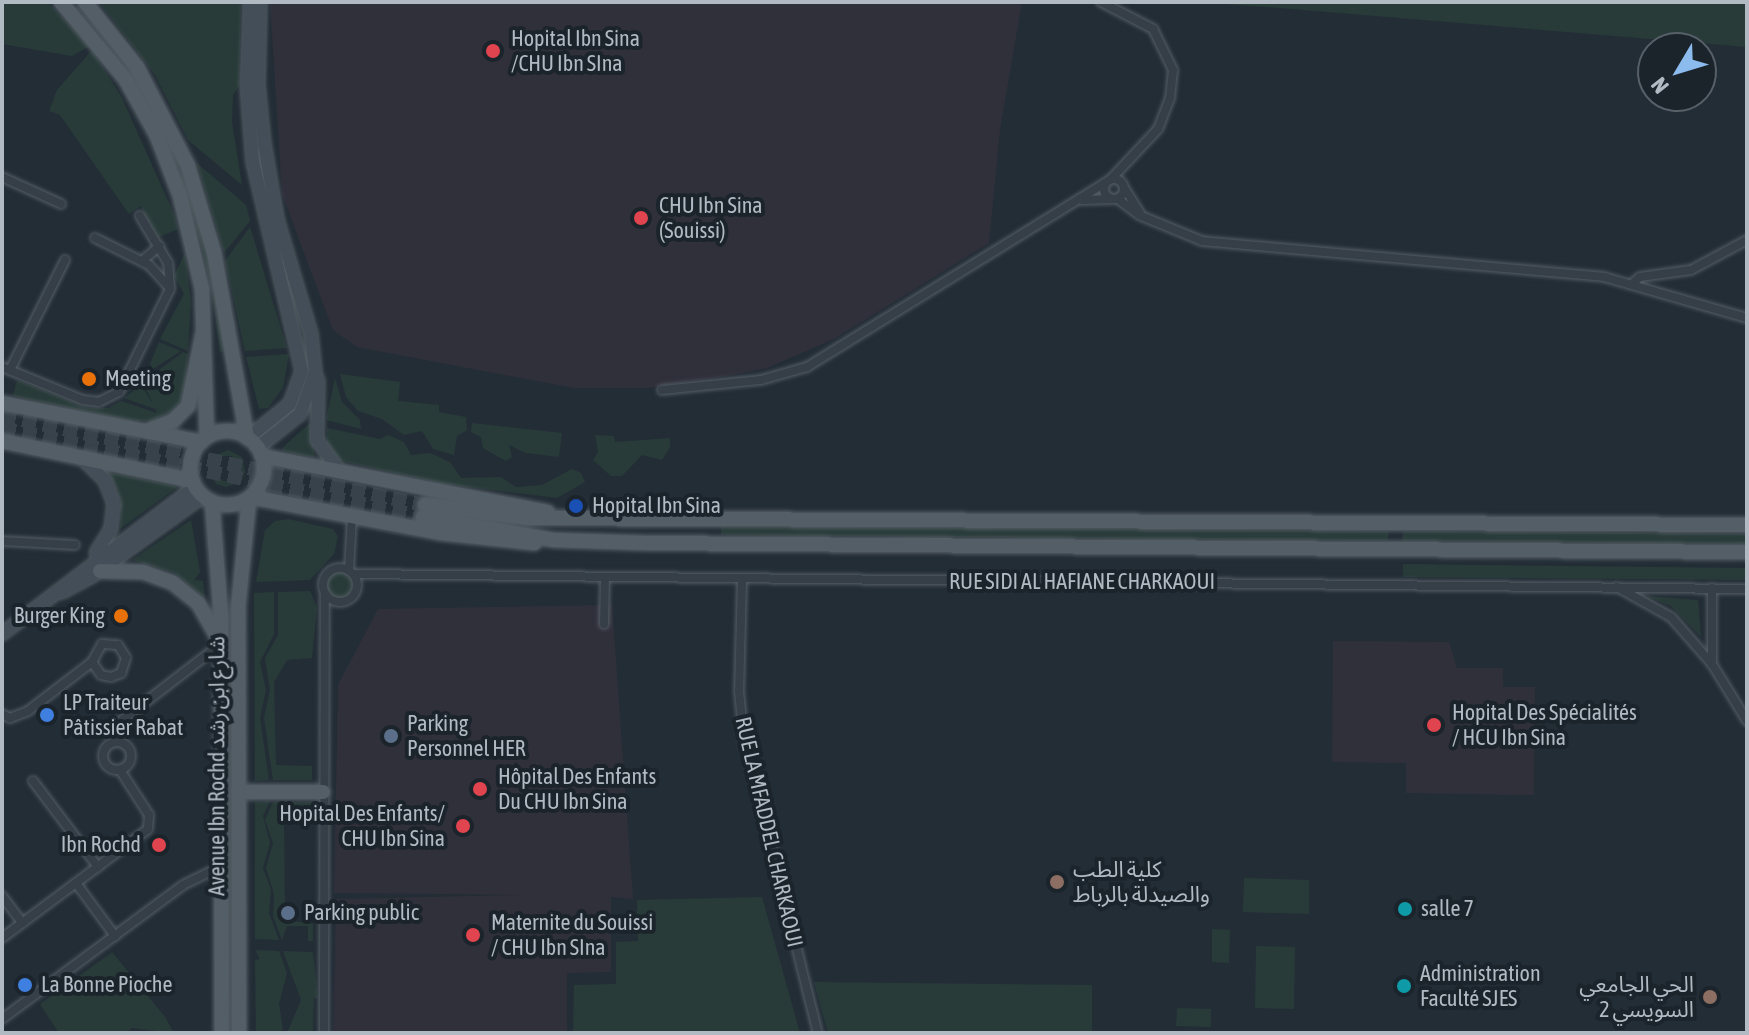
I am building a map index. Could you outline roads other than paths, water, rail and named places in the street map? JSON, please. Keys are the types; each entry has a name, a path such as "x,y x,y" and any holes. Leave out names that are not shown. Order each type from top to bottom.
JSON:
{"main road":[{"path":"61,2 107,53 157,136 189,226 206,324 204,440 191,463 201,491"},
{"path":"85,2 145,79 188,166 214,252 253,445 264,474 250,498"},
{"path":"250,2 247,85 253,162 302,371 290,404 253,445"},
{"path":"260,2 258,85 264,144 277,219 311,334 320,397 317,440 340,472"},
{"path":"144,431 173,421 188,406 206,324"},
{"path":"253,445 300,414 315,372"},
{"path":"2,403 204,440 228,431 253,445 340,472 560,516"},
{"path":"2,441 78,455 201,491 234,504 250,498 498,542 553,540 1747,552"},
{"path":"78,455 105,480 114,504 108,536 92,569"},
{"path":"2,634 201,491"},
{"name":"Avenue Ibn Rochd شارع ابن رشد","path":"201,491 221,644 222,1033"},
{"name":"Avenue Ibn Rochd شارع ابن رشد","path":"239,1033 238,608 250,498"},
{"path":"553,540 424,511 485,516 1747,525"},
{"path":"92,569 143,572 173,583 198,603 221,644"},
{"path":"238,792 323,792"}],"street":[{"path":"662,390 773,378 807,367 1109,181 1130,162 1161,121 1173,70 1153,29 1101,2"},
{"path":"1116,199 1130,162"},
{"path":"2,177 61,204"},
{"path":"1109,181 1123,186 1147,218"},
{"path":"1109,181 1105,193 1147,218 1183,235 1222,244 1633,283 1747,318"},
{"path":"1078,200 1116,199"},
{"path":"65,260 6,368 83,400 114,396 127,382 170,289 170,271 140,216"},
{"path":"95,238 142,261 170,289"},
{"path":"1633,283 1640,277 1691,270 1747,240"},
{"path":"142,261 159,246"},
{"path":"352,516 348,547 357,589"},
{"path":"2,541 75,545"},
{"path":"324,1033 324,578 336,567 348,547"},
{"path":"336,567 352,572"},
{"name":"RUE SIDI AL HAFIANE CHARKAOUI","path":"352,572 382,577 1617,587 1665,612 1712,664 1747,721"},
{"path":"326,623 357,589 382,577"},
{"path":"604,624 605,578"},
{"name":"RUE LA MFADDEL CHARKAOUI","path":"742,580 739,691 743,731 818,1033"},
{"path":"1617,587 1747,589"},
{"path":"1712,588 1712,664"},
{"path":"325,595 342,602"},
{"path":"2,714 10,718 28,711 92,662 98,647 107,643 118,645 126,658 124,668 111,677 101,675 92,662"},
{"path":"108,731 221,644"},
{"path":"2,938 146,832 149,815 120,770"},
{"path":"33,781 98,867"},
{"path":"2,1019 183,885 223,865"},
{"path":"76,883 115,936"},
{"path":"2,896 22,923"}],"tunnel":[{"path":"2,416 425,505"},
{"path":"2,428 423,517"}],"place":[{"name":"Hopital Ibn Sina /CHU Ibn SIna","path":"493,51"},
{"name":"CHU Ibn Sina (Souissi)","path":"641,218"},
{"name":"Meeting","path":"89,379"},
{"name":"Hopital Ibn Sina","path":"576,506"},
{"name":"Burger King","path":"121,616"},
{"name":"LP Traiteur Pâtissier Rabat","path":"47,715"},
{"name":"Hopital Des Spécialités / HCU Ibn Sina","path":"1434,725"},
{"name":"Parking Personnel HER","path":"391,736"},
{"name":"Hôpital Des Enfants Du CHU Ibn Sina","path":"480,789"},
{"name":"Hopital Des Enfants/ CHU Ibn Sina","path":"463,826"},
{"name":"Ibn Rochd","path":"159,845"},
{"name":"كلية الطب والصيدلة بالرباط","path":"1057,882"},
{"name":"salle 7","path":"1405,909"},
{"name":"Parking public","path":"288,913"},
{"name":"Maternite du Souissi / CHU Ibn SIna","path":"473,935"},
{"name":"La Bonne Pioche","path":"25,985"},
{"name":"Administration Faculté SJES","path":"1404,986"},
{"name":"الحي الجامعي السويسي 2","path":"1710,997"}]}
